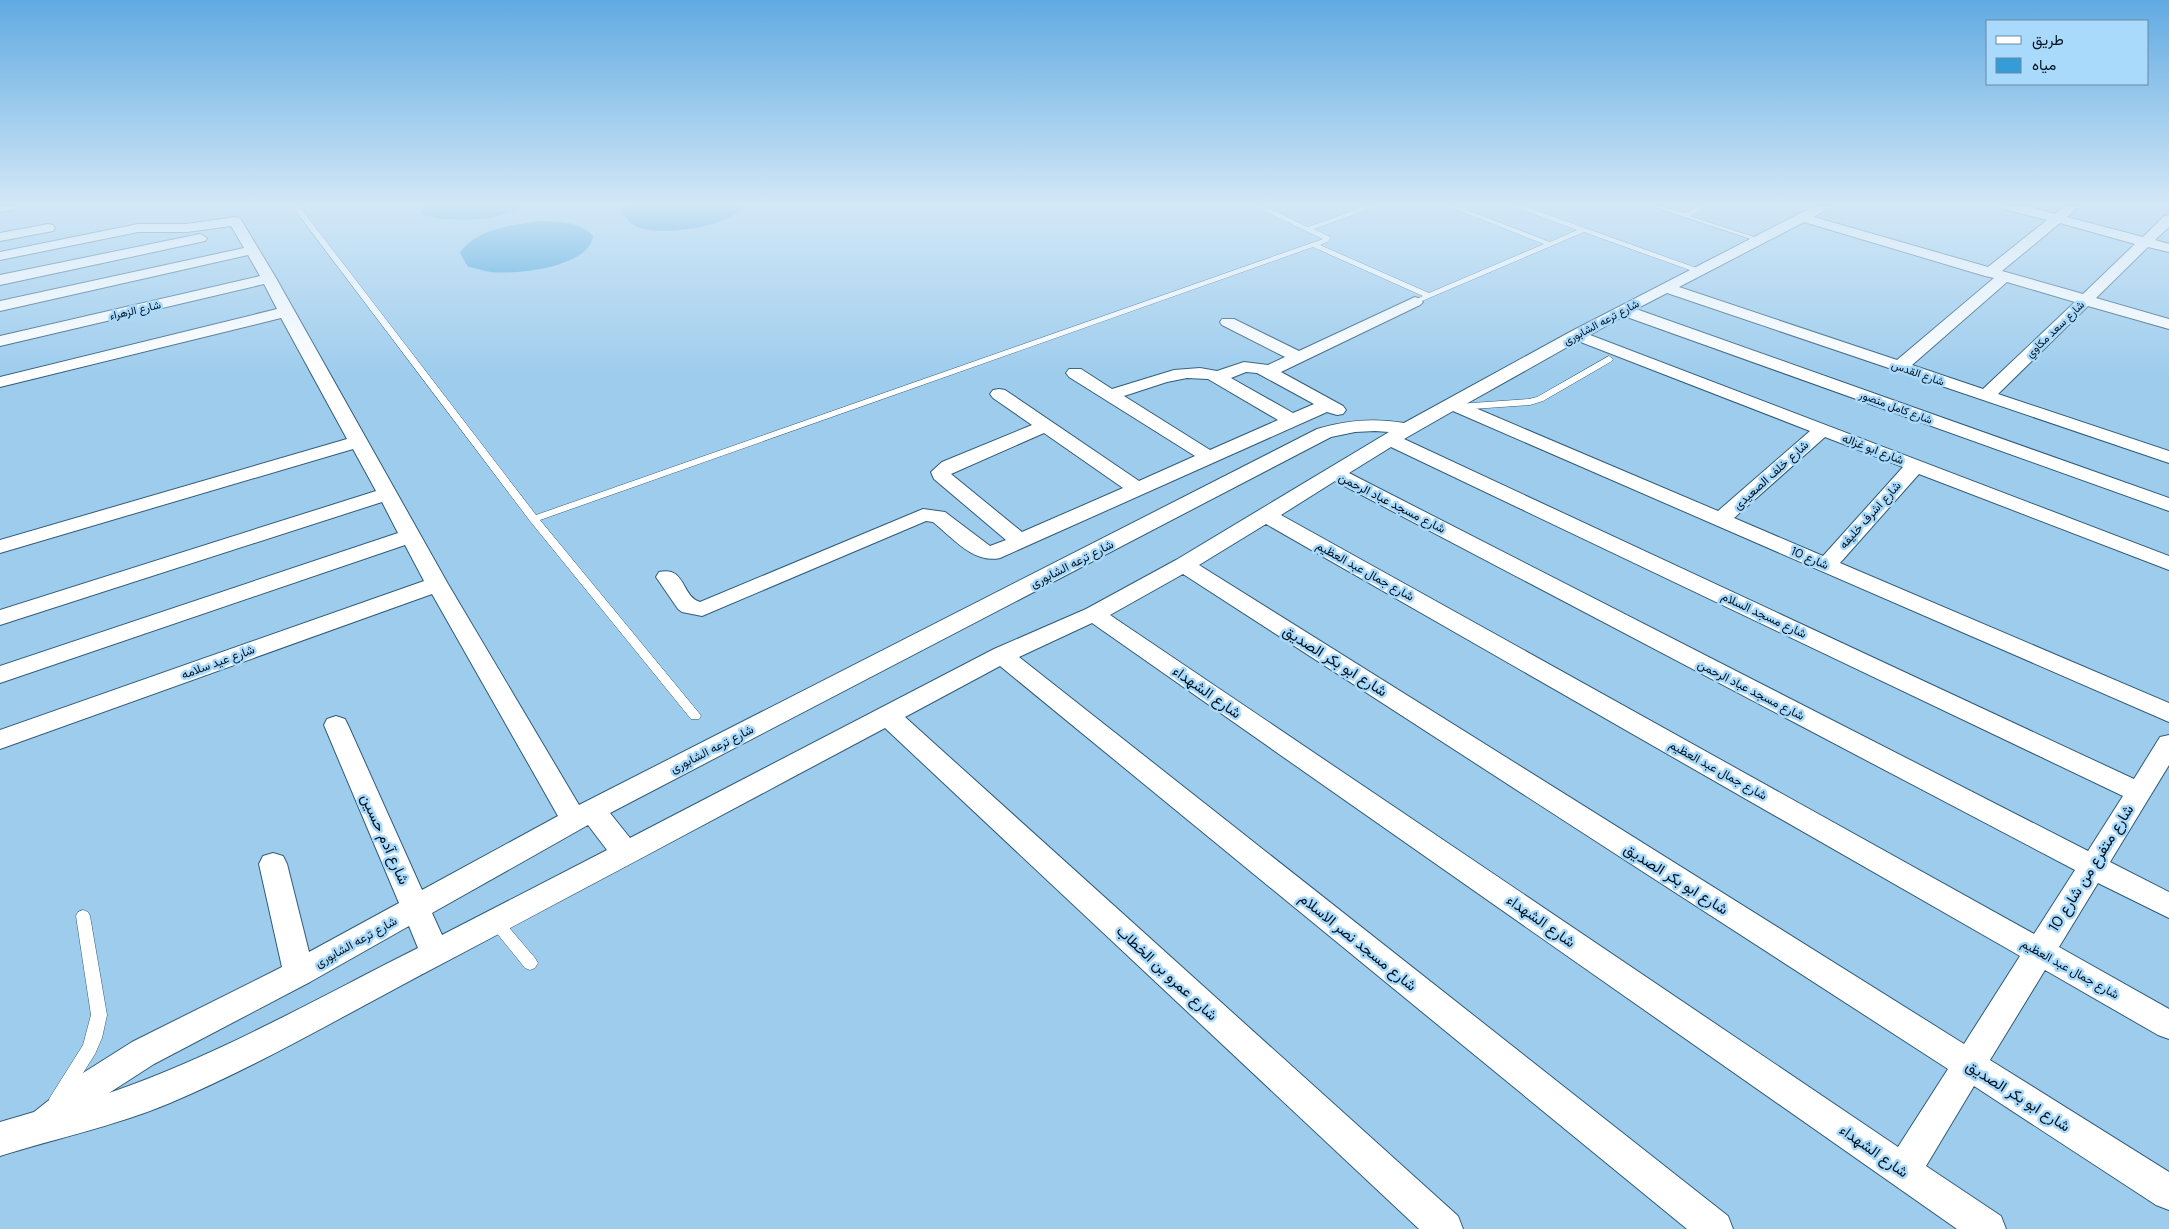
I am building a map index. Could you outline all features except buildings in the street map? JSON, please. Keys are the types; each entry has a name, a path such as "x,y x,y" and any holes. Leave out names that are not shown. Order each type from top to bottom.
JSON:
{"street":[{"path":"0,280 71,263"},
{"path":"0,306 192,263"},
{"path":"260,263 437,584 583,816 626,854"},
{"name":"شارع ترعه الشابورى","path":"0,1139 39,1127 98,1113 158,1092 216,1066 496,922 1002,655 1094,614 1184,565 1398,434 1454,406 1576,335 1714,263"},
{"path":"1957,263 2169,324"},
{"path":"1899,366 2009,263"},
{"name":"شارع سعد مكاوي","path":"1986,396 2122,263"},
{"name":"شارع الزهراء","path":"0,341 269,278"},
{"name":"شارع القدس","path":"1667,288 2169,457"},
{"path":"1267,372 1422,299"},
{"name":"شارع كامل منصور","path":"1624,310 2169,506"},
{"path":"0,382 286,312"},
{"path":"1228,322 1298,357"},
{"name":"شارع ابو غزاله","path":"1576,335 2169,563"},
{"path":"1217,377 1244,367 1260,368 1365,424"},
{"path":"1110,395 1182,372 1203,372 1217,377 1292,420"},
{"path":"1075,373 1209,457"},
{"path":"999,394 1138,489"},
{"path":"667,578 686,604 690,607 702,608 923,515 938,516 944,519 984,553 993,553 1327,404"},
{"name":"شارع 10","path":"1454,406 2169,713"},
{"name":"شارع ترعه الشابورى","path":"39,1127 95,1084 143,1053 299,974 583,816 1324,433 1341,427 1365,424 1398,434"},
{"path":"1020,541 941,475 941,472 949,466 1045,426"},
{"name":"شارع خلف الصعيدى","path":"1720,520 1822,430"},
{"name":"شارع مسجد السلام","path":"1398,434 2138,792"},
{"path":"0,547 358,442"},
{"name":"شارع اشرف خليفه","path":"1826,565 1915,466"},
{"name":"شارع مسجد عباد الرحمن","path":"1334,473 2169,906"},
{"path":"0,618 387,494"},
{"name":"شارع جمال عبد العظيم","path":"1266,515 2169,1025"},
{"path":"0,675 410,536"},
{"name":"شارع ابو بكر الصديق","path":"1184,565 2169,1192"},
{"name":"شارع عيد سلامه","path":"0,740 437,584"},
{"name":"شارع الشهداء","path":"1094,614 1988,1229"},
{"name":"شارع مسجد نصر الاسلام","path":"1002,655 1715,1229"},
{"name":"شارع عمرو بن الخطاب","path":"888,716 1445,1229"},
{"name":"شارع آدم حسين","path":"336,725 435,953"},
{"name":"شارع متفرع من شارع 10","path":"1903,1171 2169,744"},
{"path":"273,864 299,974"}],"lane":[{"path":"339,263 534,519 695,716"},
{"path":"534,519 1266,263"},
{"path":"1351,263 1422,299 1505,263"},
{"path":"1682,263 1701,270"},
{"path":"1454,406 1520,404 1540,399 1609,359"},
{"path":"39,1127 86,1057 94,1042 98,1028 99,1015 83,916"},
{"path":"496,922 530,963"}],"water":[{"path":"466,263 562,263 533,270 502,273 468,267"}]}
